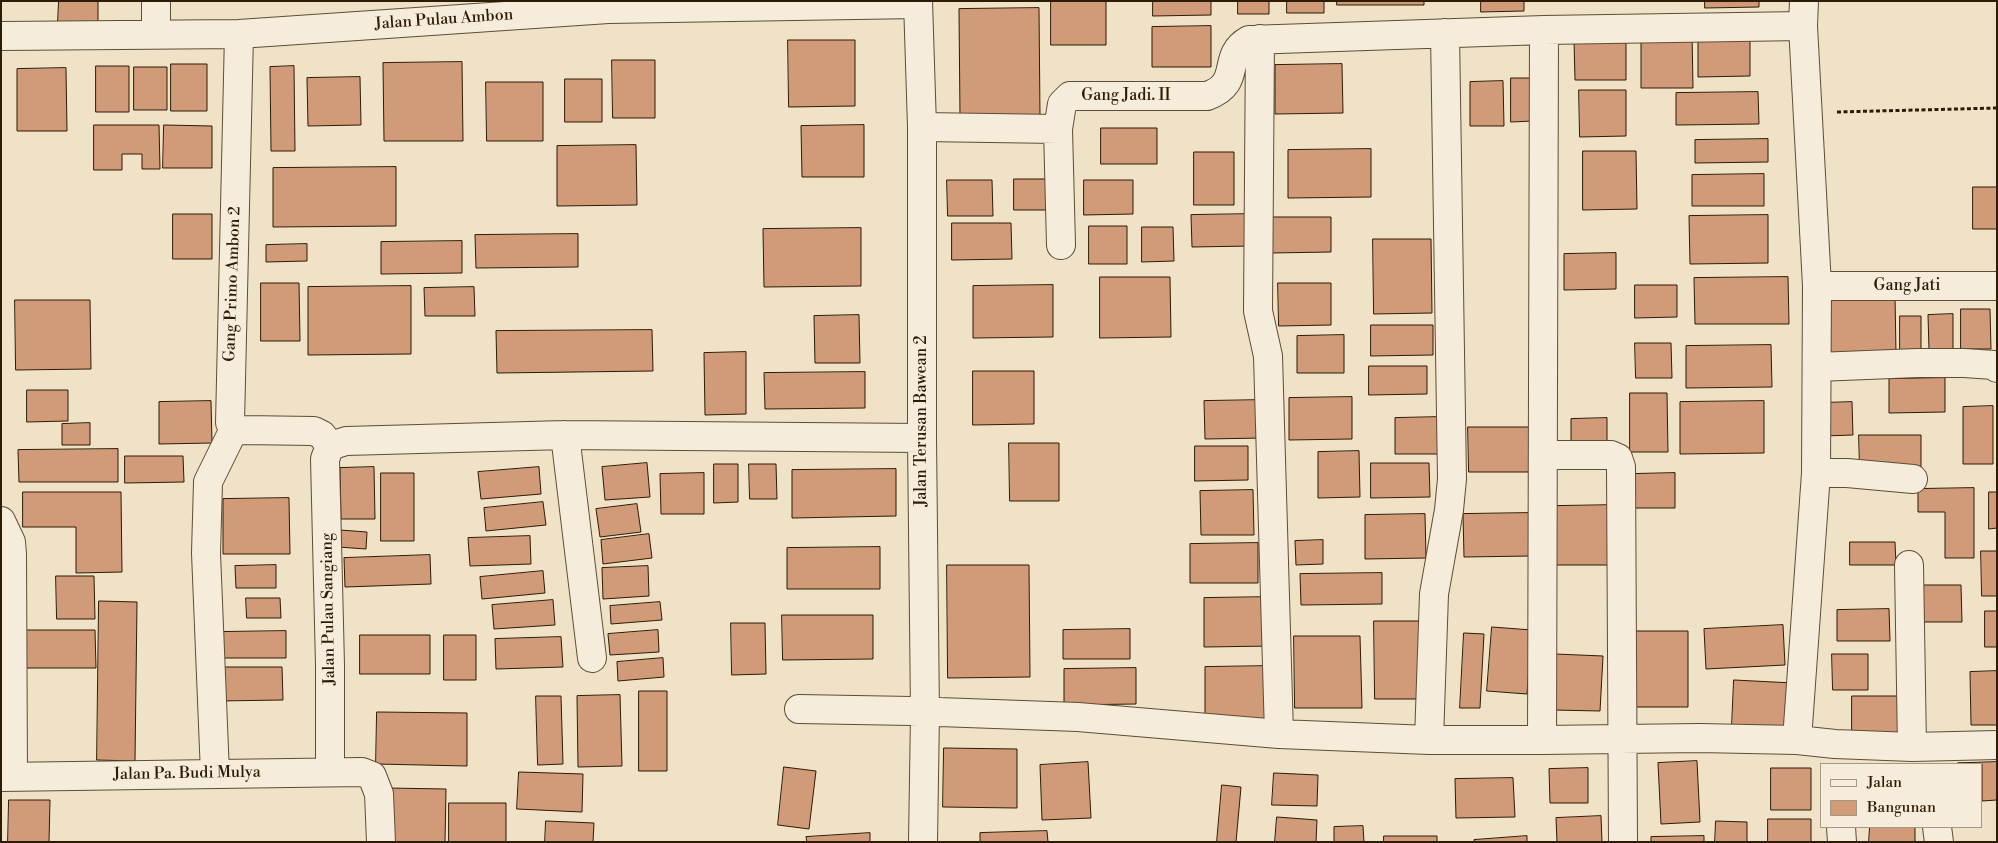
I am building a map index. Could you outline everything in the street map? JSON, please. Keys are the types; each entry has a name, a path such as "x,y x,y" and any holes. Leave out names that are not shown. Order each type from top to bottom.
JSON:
{"street":[{"path":"156,1 156,34"},
{"name":"Jalan Pulau Ambon","path":"1,36 239,34 608,9 918,2"},
{"name":"Jalan Terusan Bawean 2","path":"918,2 922,127 922,438 925,712 923,842"},
{"path":"1279,734 1268,356 1258,310 1260,39 1544,30 1804,13 1817,286 1816,473 1797,740"},
{"path":"1542,740 1544,30"},
{"path":"1429,740 1434,594 1449,510 1452,479 1445,33"},
{"name":"Gang Primo Ambon 2","path":"234,429 230,423 239,34"},
{"name":"Gang Jadi. II","path":"1058,129 1062,104 1070,96 1207,96 1216,93 1223,88 1228,80 1234,55 1238,48 1249,40 1260,39"},
{"path":"922,127 1058,129 1062,245"},
{"name":"Gang Jati","path":"1817,286 1997,286"},
{"path":"1817,368 1964,362 1994,365 1997,368"},
{"path":"216,774 206,553 208,482 234,429 314,431 322,435 330,446 346,441 565,435 922,438"},
{"path":"565,435 592,658"},
{"name":"Jalan Pulau Sangiang","path":"330,446 325,460 330,666 330,772"},
{"path":"1543,455 1611,454 1618,458 1621,467 1623,842"},
{"path":"1816,473 1847,473 1913,479"},
{"path":"1,521 11,542 12,554 7,777"},
{"path":"1909,565 1924,752"},
{"path":"799,709 1078,718 1279,734 1429,740 1622,738 1797,740 1836,754 1924,752 1997,745"},
{"name":"Jalan Pa. Budi Mulya","path":"7,777 362,772 372,776 379,794 381,842"},
{"path":"1841,828 1842,842"},
{"path":"1937,828 1939,842"}],"path":[{"path":"1808,113 1997,108"}],"building":[{"path":"59,1 98,1 98,22 58,22"},
{"path":"1051,1 1106,1 1106,45 1051,45"},
{"path":"1153,1 1211,1 1211,15 1153,16"},
{"path":"1238,1 1269,1 1269,14 1238,14"},
{"path":"1287,1 1324,1 1324,13 1287,13"},
{"path":"1337,1 1424,1 1424,5 1337,5"},
{"path":"1481,1 1524,1 1524,11 1481,12"},
{"path":"1705,1 1759,1 1759,7 1705,8"},
{"path":"1039,8 1040,116 960,117 959,9"},
{"path":"1211,26 1211,67 1152,67 1152,27"},
{"path":"1692,31 1693,88 1641,88 1641,32"},
{"path":"1750,39 1750,76 1698,77 1698,40"},
{"path":"788,40 855,40 855,106 789,107"},
{"path":"1626,40 1626,80 1575,80 1574,41"},
{"path":"612,60 655,60 655,118 613,118"},
{"path":"462,62 463,141 384,141 383,63"},
{"path":"171,64 207,64 207,111 171,111"},
{"path":"1342,64 1343,113 1275,114 1275,65"},
{"path":"96,66 129,66 129,112 96,112"},
{"path":"294,66 295,151 271,151 270,67"},
{"path":"134,67 167,67 167,110 134,110"},
{"path":"66,68 67,131 17,131 17,69"},
{"path":"360,77 361,125 308,126 307,78"},
{"path":"1511,78 1532,78 1533,121 1511,122"},
{"path":"565,79 602,79 602,122 565,122"},
{"path":"1503,81 1504,126 1470,126 1470,82"},
{"path":"486,82 543,82 543,141 487,141"},
{"path":"1579,90 1626,90 1626,136 1580,137"},
{"path":"1758,92 1759,124 1676,125 1676,93"},
{"path":"94,125 159,125 160,169 142,169 142,154 122,154 122,170 94,170"},
{"path":"164,125 212,126 212,168 163,168"},
{"path":"864,125 864,177 802,177 801,126"},
{"path":"1101,128 1157,128 1157,164 1101,164"},
{"path":"1768,139 1768,162 1695,163 1695,140"},
{"path":"636,145 637,205 557,206 557,146"},
{"path":"1371,149 1371,197 1288,198 1288,150"},
{"path":"1583,151 1636,151 1637,209 1583,210"},
{"path":"1194,152 1234,152 1234,205 1194,205"},
{"path":"396,167 396,226 273,227 273,168"},
{"path":"1764,174 1764,206 1692,206 1692,175"},
{"path":"1014,179 1048,179 1048,210 1014,210"},
{"path":"947,180 992,180 993,216 948,216"},
{"path":"1084,180 1133,180 1133,214 1084,215"},
{"path":"1973,187 1997,187 1997,229 1973,229"},
{"path":"173,214 212,214 212,259 173,259"},
{"path":"1252,214 1252,246 1192,247 1191,215"},
{"path":"1768,215 1768,263 1690,264 1689,216"},
{"path":"1271,217 1331,217 1331,252 1271,253"},
{"path":"952,223 1011,223 1012,259 952,260"},
{"path":"1089,226 1127,226 1127,264 1089,264"},
{"path":"1142,227 1173,227 1174,261 1142,262"},
{"path":"861,228 861,286 764,287 763,229"},
{"path":"578,234 578,267 476,268 475,235"},
{"path":"1373,239 1431,239 1432,313 1374,314"},
{"path":"462,241 462,273 381,274 381,242"},
{"path":"307,244 307,261 266,262 266,245"},
{"path":"1616,253 1616,289 1564,290 1564,254"},
{"path":"1100,277 1170,277 1171,337 1100,338"},
{"path":"1788,277 1789,324 1695,324 1694,278"},
{"path":"261,283 299,283 300,341 261,341"},
{"path":"1278,283 1331,283 1331,325 1279,326"},
{"path":"1053,285 1053,337 973,338 973,286"},
{"path":"1635,285 1677,285 1677,317 1635,318"},
{"path":"411,286 411,354 308,355 308,287"},
{"path":"474,287 475,316 425,316 424,288"},
{"path":"1827,295 1895,295 1896,354 1827,354"},
{"path":"15,300 90,300 91,369 16,370"},
{"path":"1961,309 1990,309 1991,349 1961,349"},
{"path":"1953,314 1953,350 1929,350 1928,315"},
{"path":"859,315 860,363 815,363 814,316"},
{"path":"1900,316 1921,316 1921,355 1900,355"},
{"path":"1371,325 1433,325 1433,355 1371,356"},
{"path":"652,330 653,371 497,373 496,331"},
{"path":"1344,335 1344,373 1297,373 1297,336"},
{"path":"1635,343 1671,343 1672,378 1636,378"},
{"path":"1771,345 1772,387 1686,388 1686,346"},
{"path":"746,352 746,414 705,415 704,353"},
{"path":"1369,366 1427,366 1427,394 1369,395"},
{"path":"973,371 1034,371 1034,424 973,425"},
{"path":"865,372 865,408 765,409 764,373"},
{"path":"1945,378 1945,412 1889,413 1889,379"},
{"path":"27,390 68,390 68,421 27,422"},
{"path":"1630,393 1667,393 1668,452 1630,452"},
{"path":"1352,397 1352,439 1289,440 1289,398"},
{"path":"1263,400 1263,438 1205,439 1204,401"},
{"path":"211,401 212,443 159,444 159,402"},
{"path":"1764,401 1764,453 1680,454 1680,402"},
{"path":"1852,402 1853,435 1823,436 1823,403"},
{"path":"1993,406 1993,464 1963,464 1963,407"},
{"path":"1440,417 1441,454 1395,454 1395,418"},
{"path":"1607,418 1607,446 1571,446 1571,419"},
{"path":"90,423 90,445 62,445 62,424"},
{"path":"1468,427 1533,427 1533,472 1469,472"},
{"path":"1859,435 1921,435 1921,470 1860,470"},
{"path":"1009,443 1059,443 1059,501 1010,501"},
{"path":"1195,446 1248,446 1248,480 1195,481"},
{"path":"118,449 118,482 19,482 18,450"},
{"path":"1359,451 1360,497 1318,498 1318,452"},
{"path":"125,456 183,456 184,482 125,483"},
{"path":"647,463 650,497 605,500 602,467"},
{"path":"1371,463 1429,463 1430,497 1371,498"},
{"path":"714,464 738,464 738,502 714,503"},
{"path":"749,464 776,464 777,499 750,499"},
{"path":"374,467 375,519 341,519 340,468"},
{"path":"539,467 541,494 481,499 478,472"},
{"path":"896,469 896,516 792,518 792,470"},
{"path":"381,473 414,473 414,541 381,541"},
{"path":"704,473 704,514 661,514 660,474"},
{"path":"1675,473 1675,508 1634,508 1633,474"},
{"path":"1974,488 1974,558 1945,558 1945,512 1918,512 1918,489"},
{"path":"1253,490 1254,535 1201,535 1200,491"},
{"path":"23,492 121,492 122,572 76,573 76,527 23,527"},
{"path":"1989,492 1997,492 1997,528 1989,529"},
{"path":"289,498 290,554 223,554 223,499"},
{"path":"543,502 546,525 486,531 484,508"},
{"path":"637,504 641,532 600,537 596,509"},
{"path":"1617,505 1617,565 1556,565 1556,506"},
{"path":"1529,513 1530,556 1464,557 1463,514"},
{"path":"1425,514 1426,558 1365,559 1365,515"},
{"path":"340,530 367,532 366,549 338,547"},
{"path":"649,534 652,558 603,564 601,540"},
{"path":"530,536 531,564 470,566 468,538"},
{"path":"1323,540 1323,564 1296,565 1295,541"},
{"path":"1850,542 1895,542 1896,565 1850,565"},
{"path":"1258,543 1258,583 1190,583 1190,544"},
{"path":"880,547 880,589 787,589 787,548"},
{"path":"1981,551 1997,551 1997,596 1982,596"},
{"path":"430,555 431,584 345,587 344,558"},
{"path":"276,565 276,588 236,588 235,566"},
{"path":"947,565 1029,565 1030,677 948,678"},
{"path":"648,566 649,596 603,599 602,568"},
{"path":"543,571 545,593 482,599 480,577"},
{"path":"1382,573 1382,604 1301,605 1300,574"},
{"path":"56,576 94,576 95,619 57,619"},
{"path":"1920,585 1961,585 1962,622 1921,622"},
{"path":"1272,597 1273,646 1204,647 1204,598"},
{"path":"246,598 280,598 281,618 247,618"},
{"path":"553,600 555,625 494,629 492,605"},
{"path":"99,601 137,602 135,761 97,760"},
{"path":"660,602 662,620 611,624 610,606"},
{"path":"1889,609 1890,641 1837,641 1837,610"},
{"path":"1985,611 1997,611 1997,647 1985,647"},
{"path":"782,615 873,615 873,659 783,660"},
{"path":"1374,621 1427,621 1428,699 1375,699"},
{"path":"731,623 765,623 766,674 732,675"},
{"path":"1783,625 1785,665 1706,669 1704,629"},
{"path":"1492,627 1532,630 1527,694 1487,691"},
{"path":"1130,629 1130,659 1063,659 1063,630"},
{"path":"19,630 95,630 96,668 19,668"},
{"path":"658,630 659,652 610,655 608,634"},
{"path":"286,631 286,658 220,658 220,632"},
{"path":"1634,631 1688,631 1688,707 1634,707"},
{"path":"1464,633 1484,634 1480,708 1460,708"},
{"path":"360,635 430,635 430,674 360,674"},
{"path":"444,635 476,635 476,680 444,680"},
{"path":"1294,636 1360,636 1362,708 1295,708"},
{"path":"561,637 563,667 496,669 495,639"},
{"path":"1555,654 1603,656 1600,711 1553,710"},
{"path":"1832,654 1868,654 1868,690 1833,690"},
{"path":"663,658 664,677 618,681 617,662"},
{"path":"1270,666 1271,726 1205,727 1205,667"},
{"path":"218,667 282,667 283,700 218,701"},
{"path":"1136,668 1136,704 1064,705 1064,669"},
{"path":"1997,671 1997,725 1971,725 1970,672"},
{"path":"1734,680 1793,683 1791,727 1732,725"},
{"path":"639,691 667,691 667,771 639,771"},
{"path":"620,695 622,766 578,767 577,696"},
{"path":"536,696 561,696 563,764 538,765"},
{"path":"1852,696 1902,696 1902,733 1852,733"},
{"path":"377,712 467,713 467,766 376,764"},
{"path":"944,748 1017,749 1017,808 943,807"},
{"path":"1697,761 1700,822 1661,824 1658,763"},
{"path":"1088,762 1091,818 1042,820 1040,765"},
{"path":"1997,762 1997,800 1983,801 1983,763 1958,763"},
{"path":"784,767 816,771 809,829 778,825"},
{"path":"1588,768 1588,803 1550,803 1549,769"},
{"path":"1771,768 1811,768 1811,810 1771,810"},
{"path":"519,772 583,774 582,812 517,809"},
{"path":"1274,773 1318,775 1317,806 1272,805"},
{"path":"1513,778 1515,817 1456,818 1455,779"},
{"path":"1222,785 1241,787 1236,842 1217,842"},
{"path":"388,788 446,789 445,842 387,842"},
{"path":"9,800 50,800 49,842 8,842"},
{"path":"449,803 506,803 506,842 449,842"},
{"path":"1601,816 1602,842 1557,842 1556,818"},
{"path":"1277,817 1317,820 1316,842 1275,842"},
{"path":"1768,819 1811,819 1811,842 1768,842"},
{"path":"546,821 594,823 593,842 545,842"},
{"path":"1716,821 1747,822 1747,842 1715,842"},
{"path":"1363,826 1364,842 1334,842 1334,827"},
{"path":"1870,828 1915,828 1915,842 1869,842"},
{"path":"1047,831 1048,842 980,842 980,833"},
{"path":"870,833 870,842 807,842 806,837"},
{"path":"1384,836 1437,836 1437,842 1384,842"},
{"path":"1527,836 1527,842 1474,842 1474,840"},
{"path":"1704,836 1704,842 1651,842 1651,837"}]}
